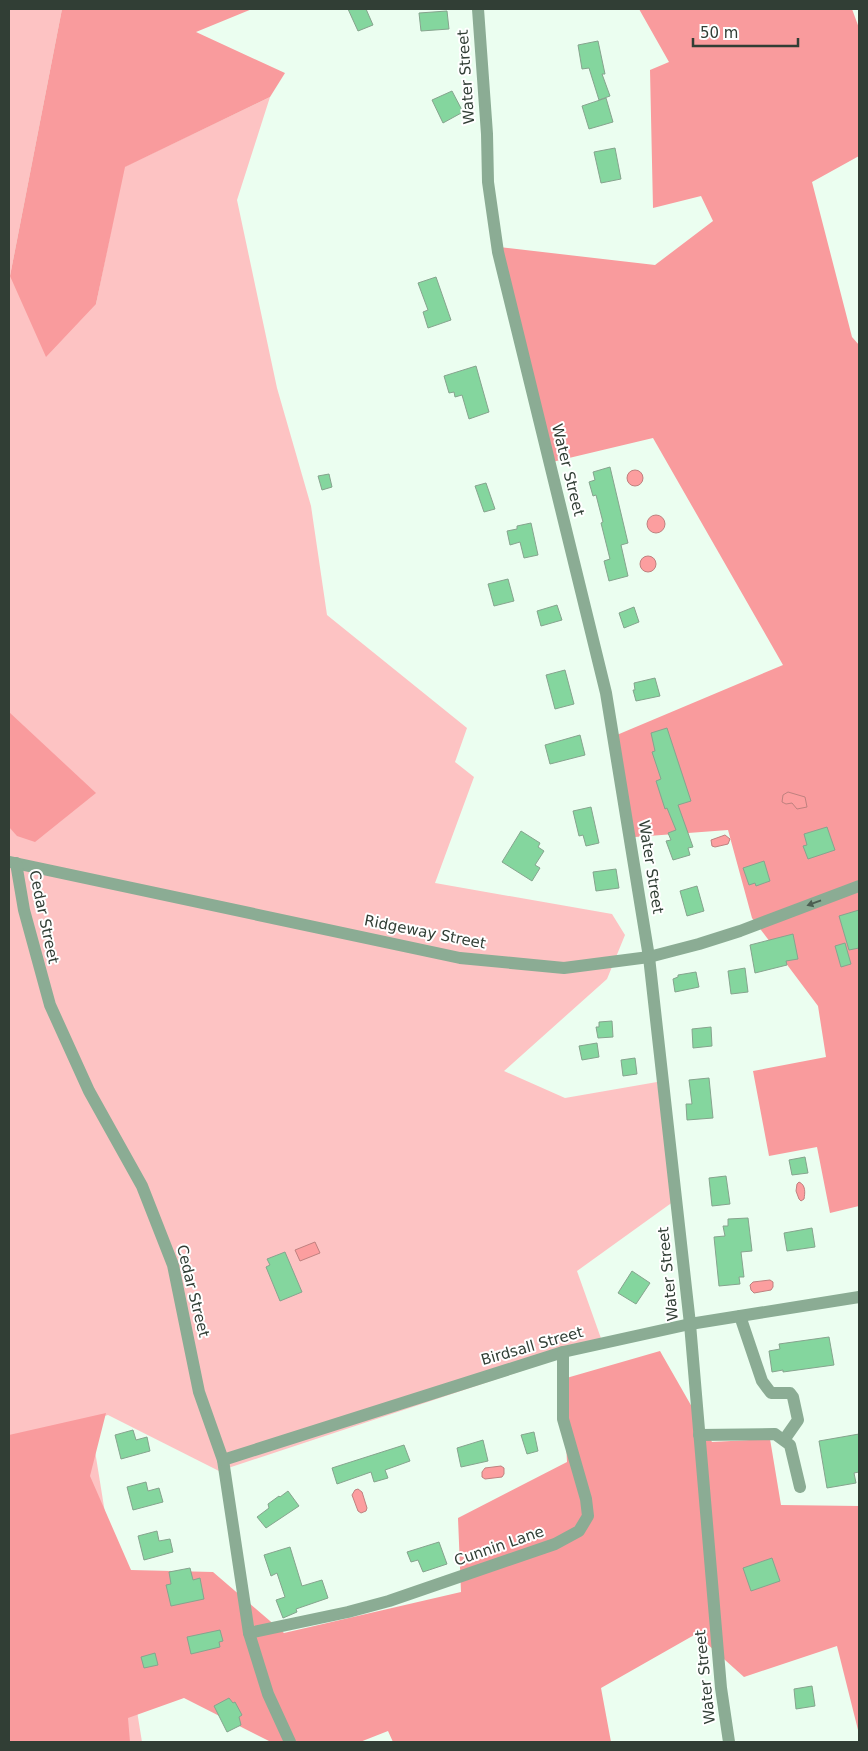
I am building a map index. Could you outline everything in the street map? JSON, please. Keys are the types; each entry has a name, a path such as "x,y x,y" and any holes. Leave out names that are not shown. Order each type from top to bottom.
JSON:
{"street":[{"name":"Water Street","path":"478,9 488,182 498,252 606,693 649,957 690,1324 721,1688 729,1742"},
{"name":"Ridgeway Street","path":"12,862 460,958 564,968 649,957 740,931 859,886"},
{"name":"Cedar Street","path":"12,862 50,1005 89,1091 142,1186 172,1265 199,1392 223,1460 249,1633 268,1694 290,1742"},
{"name":"Birdsall Street","path":"223,1460 563,1352 690,1324 859,1297"},
{"path":"740,1316 762,1381 771,1394 790,1393 793,1397 798,1420 784,1440"},
{"name":"Cunnin Lane","path":"249,1633 348,1612 389,1601 555,1544 578,1531 588,1516 586,1499 563,1419 563,1352"},
{"path":"699,1435 776,1434 790,1445 800,1487"}],"shaded area":[{"path":"9,9 62,9 10,276 96,304 124,167 270,97 237,200 277,388 311,506 327,615 467,728 455,762 474,777 435,883 612,914 625,935 607,979 504,1071 565,1098 657,1082 677,1199 577,1271 603,1344 219,1471 108,1415 90,1420 142,1742 9,1742"},
{"path":"62,9 252,9 196,32 285,73 270,97 125,167 96,304 46,357 10,276"},
{"path":"639,9 852,9 859,28 859,156 812,182 852,337 859,345 859,1206 830,1213 817,1147 769,1156 753,1071 826,1057 818,1006 752,918 728,830 635,837 612,737 783,665 653,438 548,463 499,247 655,265 713,221 701,196 653,208 650,70 669,62"},
{"path":"635,470 643,478 635,486 627,478"},
{"path":"656,515 662,518 665,524 662,530 656,533 650,530 647,524 650,518"},
{"path":"648,556 654,558 656,564 654,570 648,572 642,570 640,564 642,558"},
{"path":"9,712 96,793 35,842 17,836 9,827"},
{"path":"788,792 805,797 807,807 797,809 792,803 786,804 782,802 783,795"},
{"path":"725,835 730,839 728,844 712,846 711,840"},
{"path":"799,1182 803,1185 805,1194 804,1199 801,1201 796,1191"},
{"path":"315,1242 320,1253 300,1261 295,1250"},
{"path":"770,1280 773,1282 771,1290 754,1293 751,1290 750,1285 753,1282"},
{"path":"660,1351 712,1442 770,1439 781,1505 859,1506 859,1734 837,1646 744,1677 696,1634 601,1688 611,1742 393,1742 388,1731 360,1742 271,1742 184,1698 128,1718 130,1742 9,1742 9,1435 106,1413 90,1476 131,1570 213,1572 284,1633 461,1592 458,1518 567,1462 563,1379"},
{"path":"501,1466 504,1468 502,1477 485,1479 482,1477 482,1472 485,1468"},
{"path":"358,1489 362,1492 367,1508 366,1511 361,1513 358,1511 352,1495"}],"building":[{"path":"348,9 366,9 373,25 358,31"},
{"path":"447,11 449,29 421,31 419,13"},
{"path":"598,41 605,74 602,74 610,96 599,100 589,68 582,69 578,45"},
{"path":"452,91 463,112 443,123 432,100"},
{"path":"606,98 613,122 589,129 582,106"},
{"path":"615,148 621,179 601,183 594,152"},
{"path":"436,277 451,320 428,328 423,312 428,310 418,283"},
{"path":"476,366 489,412 469,419 462,395 455,397 454,392 449,393 444,376"},
{"path":"610,467 628,543 621,545 628,576 609,581 604,561 610,559 601,523 603,522 596,495 593,496 589,482 595,480 593,472"},
{"path":"329,474 332,487 322,490 318,476"},
{"path":"486,483 495,509 484,512 475,486"},
{"path":"531,523 538,555 524,558 520,542 510,545 507,531 517,529 517,526"},
{"path":"508,579 514,601 494,606 488,584"},
{"path":"557,605 562,620 541,626 537,611"},
{"path":"634,607 639,622 624,628 619,613"},
{"path":"565,670 574,704 555,709 546,675"},
{"path":"655,678 660,696 636,701 633,690 635,690 634,683"},
{"path":"667,728 691,801 678,805 693,847 688,848 690,855 673,860 666,841 671,840 668,833 676,830 667,808 665,809 656,781 661,779 652,752 655,751 651,733"},
{"path":"580,735 585,755 550,764 545,745"},
{"path":"591,807 599,843 586,846 583,835 579,836 573,811"},
{"path":"827,827 835,850 808,859 803,846 807,845 804,834"},
{"path":"521,831 540,843 538,847 544,851 535,865 540,868 532,881 502,862"},
{"path":"764,861 770,881 756,886 755,883 749,885 743,868"},
{"path":"616,869 619,888 596,891 593,872"},
{"path":"697,886 704,911 687,916 680,891"},
{"path":"859,910 859,948 849,950 839,916"},
{"path":"793,934 798,959 786,961 787,965 755,973 750,945"},
{"path":"845,943 851,964 841,967 835,946"},
{"path":"745,968 748,992 731,994 728,971"},
{"path":"696,972 699,987 675,992 673,979 678,977 678,975"},
{"path":"612,1021 613,1037 598,1038 596,1027 599,1027 599,1022"},
{"path":"711,1027 712,1046 693,1048 692,1029"},
{"path":"597,1043 599,1057 582,1060 579,1046"},
{"path":"635,1058 637,1074 623,1076 621,1060"},
{"path":"709,1078 713,1118 687,1120 686,1104 692,1104 689,1080"},
{"path":"805,1157 808,1173 792,1175 789,1160"},
{"path":"726,1176 730,1204 712,1206 709,1178"},
{"path":"748,1218 752,1251 741,1252 744,1277 739,1277 740,1284 719,1286 714,1237 725,1236 723,1226 728,1226 728,1219"},
{"path":"812,1228 815,1247 787,1251 784,1233"},
{"path":"285,1252 302,1292 280,1301 266,1267 270,1265 267,1259"},
{"path":"632,1271 650,1283 636,1304 618,1293"},
{"path":"829,1337 834,1365 772,1372 769,1351 780,1349 779,1344"},
{"path":"133,1430 136,1440 147,1437 150,1451 121,1459 115,1435"},
{"path":"534,1432 538,1451 527,1454 521,1435"},
{"path":"859,1434 859,1472 854,1473 856,1483 827,1488 819,1441"},
{"path":"483,1440 488,1461 461,1467 457,1448"},
{"path":"404,1445 410,1461 385,1470 388,1478 374,1482 371,1472 337,1484 332,1468"},
{"path":"146,1482 148,1491 159,1488 163,1502 133,1510 127,1487"},
{"path":"288,1491 299,1506 266,1528 257,1517 269,1508 268,1504"},
{"path":"157,1531 159,1541 170,1539 173,1552 144,1560 138,1536"},
{"path":"439,1542 447,1564 423,1572 418,1560 411,1562 407,1552"},
{"path":"290,1547 302,1586 322,1580 328,1598 296,1609 297,1612 283,1618 276,1600 285,1597 277,1573 271,1576 264,1555"},
{"path":"772,1558 780,1581 751,1591 743,1568"},
{"path":"190,1568 193,1580 200,1578 204,1599 171,1606 166,1585 171,1584 169,1572"},
{"path":"220,1630 223,1641 219,1642 220,1647 191,1654 187,1637"},
{"path":"155,1653 158,1665 144,1668 141,1657"},
{"path":"812,1686 815,1706 796,1709 794,1689"},
{"path":"229,1698 233,1703 235,1702 242,1715 239,1717 241,1725 227,1732 214,1706"}]}
